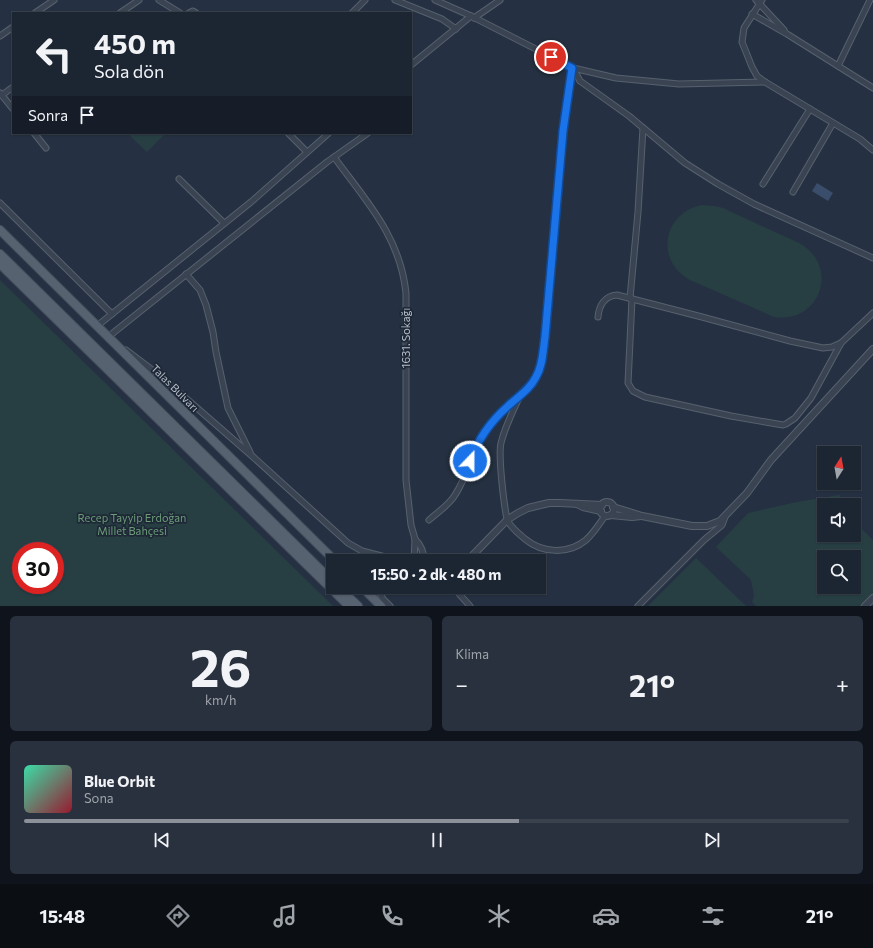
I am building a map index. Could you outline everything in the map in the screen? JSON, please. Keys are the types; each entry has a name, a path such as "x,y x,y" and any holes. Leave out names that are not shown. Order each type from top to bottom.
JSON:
{"main road":[{"name":"Talas Bulvarı","path":"0,230 328,554"},
{"path":"0,254 326,575"},
{"path":"0,264 348,606"},
{"path":"345,594 358,606"},
{"path":"368,594 381,606"}],"street":[{"path":"36,12 54,0"},
{"path":"121,12 138,0"},
{"path":"159,0 178,12"},
{"path":"353,12 365,0"},
{"path":"395,0 442,19 456,29"},
{"path":"435,0 473,17 572,68 616,78 679,84 765,82"},
{"path":"412,65 456,29 500,0"},
{"path":"838,66 870,0"},
{"path":"787,34 759,1 743,32 743,47 758,76 765,82 860,140 873,150"},
{"path":"752,14 873,88"},
{"path":"0,36 12,28"},
{"path":"572,68 580,81 643,128 685,163 736,194 873,258"},
{"path":"429,520 449,503 456,493 476,445 497,416 521,395 534,381 541,364 545,337 563,131 572,68"},
{"path":"12,88 1,94 12,108"},
{"path":"762,184 810,109"},
{"path":"793,192 833,123"},
{"path":"643,128 631,299 628,383 633,391 645,397 731,416 783,425 792,421 814,393 841,343 873,313"},
{"path":"35,134 46,148"},
{"path":"289,134 307,152"},
{"path":"97,326 224,223 328,134"},
{"path":"367,134 334,157 108,337 159,375 251,455 341,538 358,549 376,554"},
{"name":"1631. Sokağı","path":"334,157 383,223 396,248 403,270 406,293 406,484 411,525 415,539 414,554"},
{"path":"179,179 224,223"},
{"path":"0,203 112,314"},
{"path":"186,274 200,290 206,305 213,332 228,408 251,455"},
{"path":"598,317 600,306 604,301 609,297 617,295 790,341 823,348 832,347 841,343"},
{"path":"521,395 507,423 501,445 502,473 508,520 517,532 530,543 542,549 560,551 574,547 586,540 605,512 609,503 614,507 642,516 701,527 713,524 725,517 748,493 772,460 873,349"},
{"path":"474,554 518,512 539,505 560,502 577,504 583,507 632,517 642,516"},
{"path":"605,512 614,511 614,507"},
{"path":"638,606 704,540 722,525 725,517"},
{"name":"1631. Sokağı","path":"415,539 420,544 423,554"},
{"path":"380,594 390,606"},
{"path":"459,594 470,606"},
{"path":"865,606 873,598"}],"green space":[{"path":"128,134 165,134 147,152"},
{"path":"702,205 723,208 799,243 812,253 819,265 822,278 820,291 813,302 804,311 790,317 774,317 690,280 679,272 671,261 668,250 668,238 671,227 678,217 689,210"},
{"name":"Recep Tayyip Erdoğan Millet Bahçesi","path":"0,280 333,606 0,606"},
{"path":"839,495 842,498 821,498"},
{"path":"817,499 817,542 861,542 861,528 873,540 873,601 868,606 756,606 752,602 754,596 751,580 716,547 748,513"},
{"path":"696,558 746,606 648,606"}],"water":[{"path":"817,183 833,193 828,201 812,191"}],"route":[{"path":"470,461 476,445 491,423 512,402 526,391 537,376 541,364 545,337 563,131 572,68 551,57"}]}
